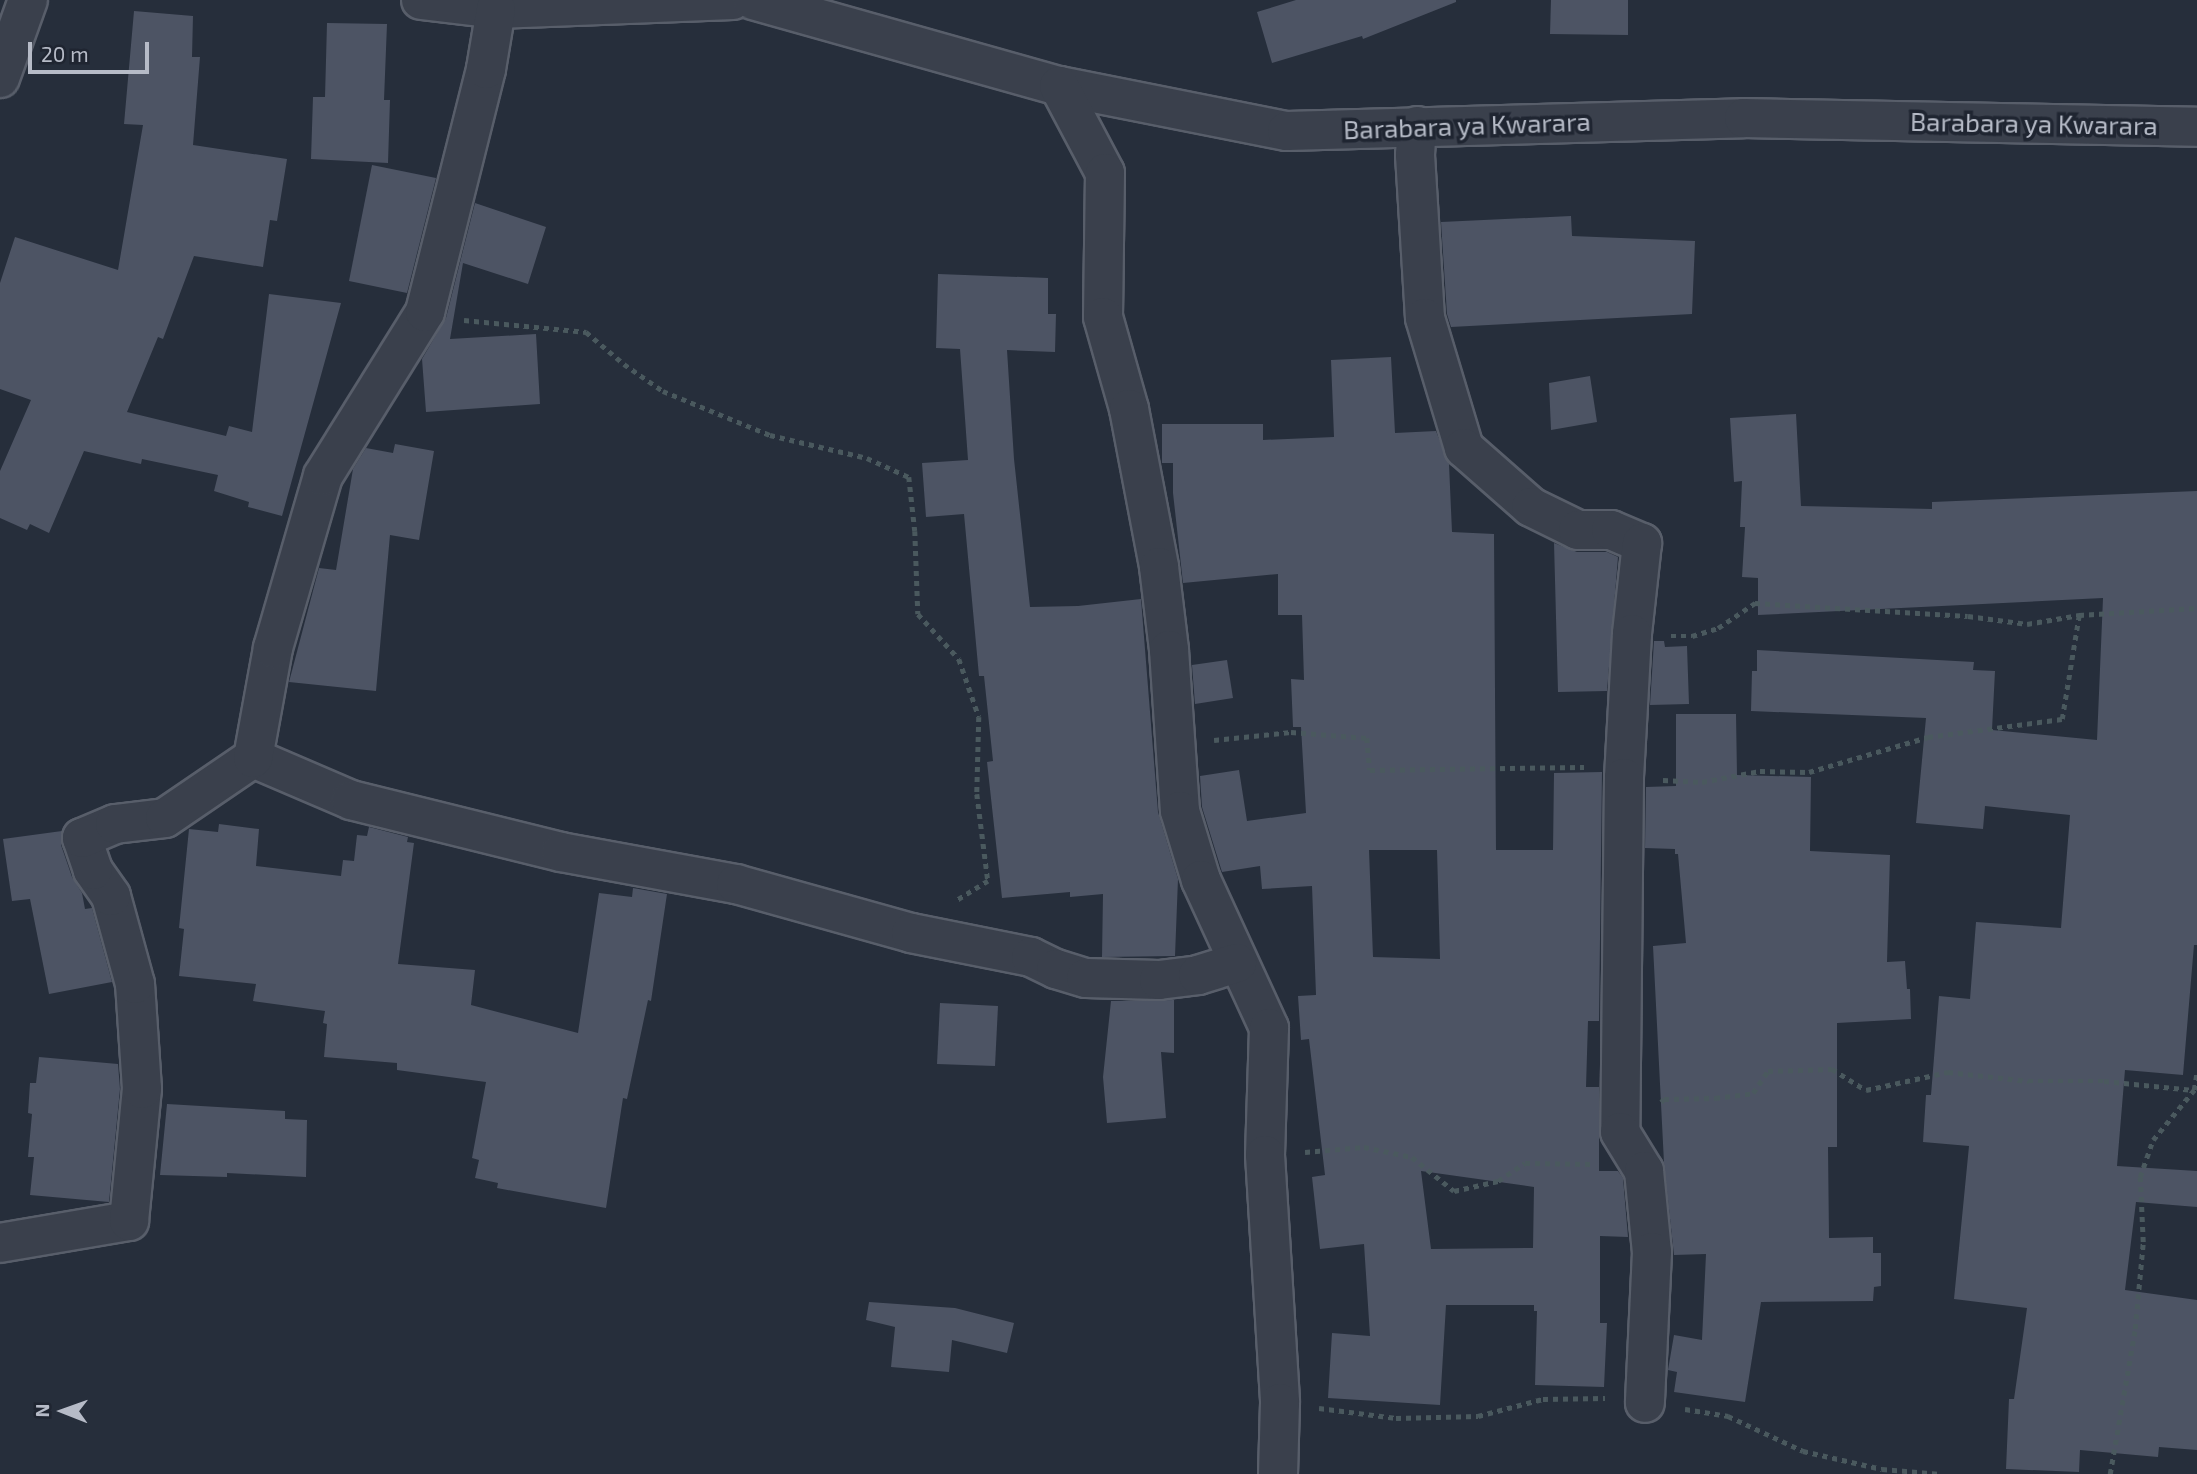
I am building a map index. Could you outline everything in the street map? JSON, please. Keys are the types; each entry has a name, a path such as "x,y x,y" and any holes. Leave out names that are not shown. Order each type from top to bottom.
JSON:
{"street":[{"path":"0,78 28,0"},
{"path":"421,0 496,4 733,0"},
{"path":"438,0 496,4"},
{"name":"Barabara ya Kwarara","path":"753,0 1059,86 1287,131 1744,118 2197,127"},
{"path":"0,1243 129,1221 142,1089 135,984 111,896 93,870 82,838 115,824 165,818 253,758 273,648 323,476 425,312 486,69 496,4"},
{"path":"1059,86 1105,173 1102,317 1129,409 1159,568 1169,649 1180,811 1201,880 1269,1028 1265,1155 1280,1403 1278,1474"},
{"path":"1417,126 1415,155 1425,318 1464,448 1531,507 1578,530 1611,530 1642,543 1632,634 1624,778 1620,1132 1644,1171 1652,1252 1645,1403"},
{"path":"253,758 351,800 561,852 736,884 911,933 1031,957 1056,969 1086,978 1172,978 1198,975 1237,963"}],"path":[{"path":"425,312 474,322 586,332 624,364 663,391 770,435 867,458 909,477 915,531 918,614 959,659 979,717 977,794 988,881 911,933"},
{"path":"1632,634 1692,636 1718,628 1755,603 1968,616 2027,624 2079,615 2197,608"},
{"path":"1175,744 1291,732 1367,737 1370,770 1618,767 1624,778 1702,782 1760,771 1809,772 1928,737 2063,719 2079,615"},
{"path":"1265,1155 1364,1147 1412,1157 1454,1191 1498,1181 1525,1163 1623,1165 1620,1132 1644,1122 1664,1099 1715,1098 1753,1093 1768,1071 1832,1069 1866,1090 1948,1072 2028,1081 2104,1081 2194,1090"},
{"path":"2110,1474 2135,1329 2143,1242 2140,1177 2153,1140 2194,1090 2197,1071"}],"building":[{"path":"1296,0 1456,2 1363,39 1362,36 1272,63 1257,12"},
{"path":"1551,0 1628,0 1628,35 1550,34"},
{"path":"134,11 193,16 192,57 200,57 193,145 287,159 277,221 270,220 263,267 194,256 163,339 158,337 127,412 226,436 229,426 252,432 269,294 341,303 282,516 248,507 249,502 214,491 218,475 142,459 141,464 84,451 49,533 30,524 27,530 0,518 0,471 31,400 0,389 0,283 15,237 118,270 143,125 124,124"},
{"path":"327,23 387,24 384,100 390,100 388,163 311,159 313,97 325,97"},
{"path":"372,165 436,178 407,293 349,281"},
{"path":"475,203 546,227 528,284 463,263 450,339 536,334 540,404 426,412 422,359 446,318"},
{"path":"1571,216 1572,236 1695,241 1692,314 1451,327 1447,314 1441,222"},
{"path":"938,274 1048,278 1048,314 1056,314 1055,352 1007,350 1014,459 1030,607 1078,606 1141,599 1158,812 1178,879 1175,956 1102,957 1103,894 1070,897 1070,892 1002,898 987,762 993,761 984,676 979,676 964,514 926,517 922,463 968,460 960,349 936,348"},
{"path":"1391,357 1395,433 1436,431 1449,464 1452,532 1494,534 1496,850 1553,850 1554,773 1602,772 1599,1021 1588,1021 1586,1087 1599,1087 1599,1171 1618,1171 1623,1178 1628,1237 1600,1236 1600,1323 1607,1323 1604,1387 1535,1385 1537,1311 1534,1311 1534,1305 1446,1305 1440,1405 1328,1398 1332,1333 1370,1336 1364,1244 1320,1249 1312,1177 1325,1175 1309,1039 1301,1040 1298,996 1316,995 1312,886 1262,889 1260,866 1222,872 1202,807 1200,776 1239,770 1247,821 1306,813 1301,727 1293,727 1291,679 1304,680 1302,615 1278,615 1278,574 1183,583 1173,493 1173,463 1162,463 1162,424 1263,424 1263,440 1334,437 1331,360","holes":["1369,850 1437,850 1440,959 1373,957","1421,1171 1534,1187 1533,1248 1431,1249"]},
{"path":"1590,376 1597,422 1551,430 1549,383"},
{"path":"1796,414 1801,506 1932,509 1932,502 2197,491 2197,945 2194,945 2183,1075 2125,1070 2117,1166 2197,1171 2197,1207 2136,1202 2125,1290 2197,1300 2197,1450 2159,1447 2158,1457 2080,1450 2079,1472 2006,1469 2009,1399 2014,1399 2027,1308 1954,1299 1969,1146 1923,1142 1926,1095 1931,1095 1939,996 1970,999 1976,922 2061,928 2070,815 1985,806 1983,829 1916,823 1926,718 1751,711 1752,671 1757,671 1757,650 1974,662 1973,670 1995,671 1992,730 2097,740 2103,598 1758,615 1758,578 1742,577 1745,527 1740,527 1742,481 1734,482 1730,418"},
{"path":"395,444 434,451 419,540 390,535 376,691 289,682 319,568 336,570 353,469 366,448 393,453"},
{"path":"1554,543 1577,552 1607,552 1618,557 1607,691 1558,692"},
{"path":"1654,641 1664,641 1665,647 1687,646 1689,704 1650,705"},
{"path":"1227,660 1233,698 1195,704 1192,665"},
{"path":"1676,714 1736,714 1737,775 1811,777 1810,851 1890,855 1887,962 1905,961 1907,989 1910,989 1911,1019 1837,1023 1837,1147 1828,1147 1829,1238 1873,1237 1873,1253 1881,1253 1881,1286 1874,1287 1873,1301 1761,1302 1745,1402 1674,1392 1677,1372 1668,1370 1674,1335 1702,1340 1706,1254 1674,1255 1664,1163 1653,946 1686,943 1678,854 1675,854 1675,849 1645,848 1646,787 1676,786"},
{"path":"219,824 259,829 256,866 341,876 343,860 354,861 357,835 367,836 369,827 408,837 407,842 414,843 398,964 475,970 471,1005 578,1033 599,893 632,897 633,888 667,894 651,1001 648,1000 627,1099 623,1098 606,1208 497,1188 498,1183 475,1178 479,1160 472,1158 486,1082 397,1070 397,1063 324,1057 327,1024 323,1023 325,1011 253,1001 256,984 179,976 184,929 179,928 189,829 218,832"},
{"path":"62,831 61,845 72,877 82,893 85,909 92,908 112,982 49,994 30,899 12,901 3,839"},
{"path":"1174,1000 1174,1053 1161,1052 1166,1118 1107,1123 1103,1077 1111,1001"},
{"path":"940,1003 998,1006 995,1066 937,1064"},
{"path":"39,1057 118,1064 120,1089 109,1202 30,1195 34,1157 28,1157 32,1114 28,1113 30,1083 36,1083"},
{"path":"167,1104 285,1111 285,1119 307,1120 306,1177 227,1173 227,1177 160,1175"},
{"path":"869,1302 955,1308 1014,1323 1007,1353 952,1340 949,1372 891,1367 895,1327 866,1320"}]}
